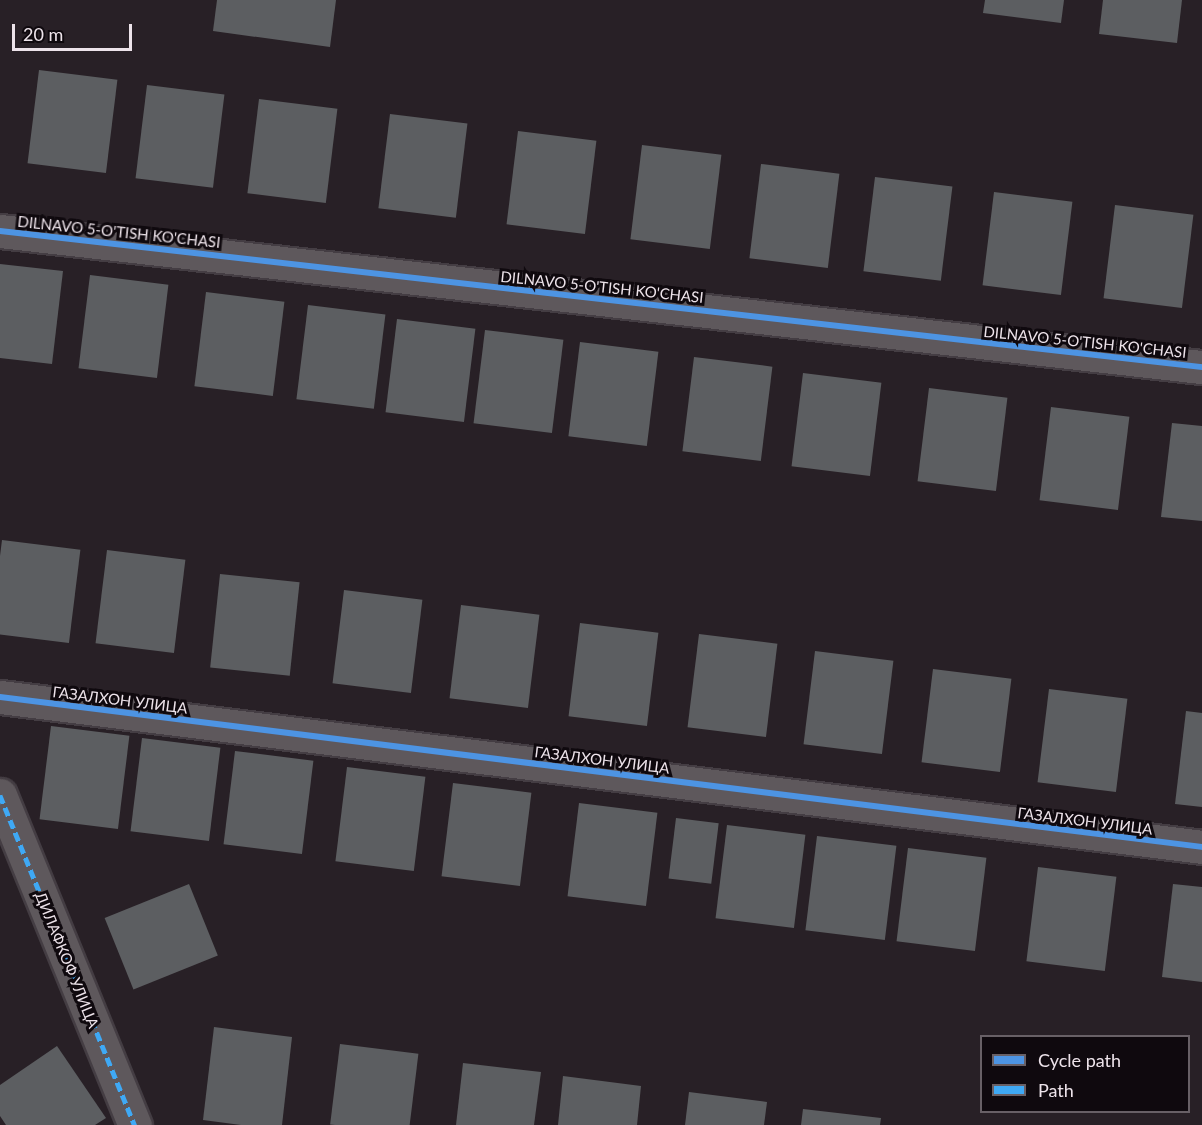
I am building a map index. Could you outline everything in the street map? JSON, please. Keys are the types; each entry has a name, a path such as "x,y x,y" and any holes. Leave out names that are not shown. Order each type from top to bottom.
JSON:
{"street":[{"name":"DILNAVO 5-O'TISH KO'CHASI","path":"0,231 1202,367"},
{"name":"ГАЗАЛХОН УЛИЦА","path":"0,697 1202,847"},
{"name":"ДИЛАФКОФ УЛИЦА","path":"0,795 135,1125"}],"building":[{"path":"217,0 336,0 330,47 213,31"},
{"path":"985,0 1064,0 1061,23 983,13"},
{"path":"1103,0 1182,0 1177,43 1099,34"},
{"path":"39,70 117,80 106,173 28,163"},
{"path":"147,85 224,95 213,188 136,178"},
{"path":"259,99 337,109 326,203 247,193"},
{"path":"390,114 467,124 456,218 378,208"},
{"path":"518,131 596,141 585,234 507,224"},
{"path":"642,145 721,155 710,249 630,239"},
{"path":"761,164 839,174 828,268 749,258"},
{"path":"875,177 952,187 941,281 863,271"},
{"path":"994,192 1072,202 1061,295 983,285"},
{"path":"1115,205 1193,215 1182,308 1104,298"},
{"path":"0,264 63,271 52,364 0,358"},
{"path":"90,275 168,285 157,378 79,368"},
{"path":"206,292 284,302 273,396 194,386"},
{"path":"308,305 385,315 374,409 296,399"},
{"path":"397,319 475,329 464,422 386,412"},
{"path":"485,330 563,340 552,433 474,423"},
{"path":"580,342 658,352 647,446 568,436"},
{"path":"694,357 772,367 761,461 682,451"},
{"path":"803,373 881,383 870,476 792,466"},
{"path":"929,388 1007,398 996,491 918,481"},
{"path":"1051,407 1129,417 1118,510 1040,500"},
{"path":"1172,423 1202,426 1202,521 1161,517"},
{"path":"2,540 80,550 69,643 0,634"},
{"path":"107,550 185,560 174,653 96,643"},
{"path":"220,574 300,582 290,676 210,667"},
{"path":"344,590 422,600 411,693 333,683"},
{"path":"461,605 539,615 528,708 450,698"},
{"path":"580,623 658,633 647,726 569,716"},
{"path":"699,634 777,644 766,737 688,727"},
{"path":"815,651 893,661 882,754 804,744"},
{"path":"933,669 1011,679 1000,772 922,762"},
{"path":"1049,689 1127,699 1116,792 1038,782"},
{"path":"1186,711 1202,713 1202,807 1175,804"},
{"path":"51,726 129,736 118,829 40,819"},
{"path":"142,738 220,748 209,841 131,831"},
{"path":"235,751 313,761 302,854 224,844"},
{"path":"347,767 425,777 414,871 335,861"},
{"path":"453,783 531,793 520,886 442,876"},
{"path":"579,803 657,813 646,906 568,896"},
{"path":"676,818 719,823 711,884 669,879"},
{"path":"727,825 805,835 794,928 716,918"},
{"path":"817,836 896,846 885,940 805,930"},
{"path":"908,848 986,858 975,951 897,941"},
{"path":"1038,867 1116,877 1105,971 1026,961"},
{"path":"189,884 218,955 133,989 105,918"},
{"path":"1173,884 1202,887 1202,982 1162,977"},
{"path":"214,1027 292,1037 282,1125 241,1125 203,1120"},
{"path":"340,1044 418,1054 410,1125 330,1124"},
{"path":"57,1046 106,1118 95,1125 6,1125 0,1116 0,1085"},
{"path":"463,1063 541,1072 534,1125 456,1125"},
{"path":"563,1076 641,1086 637,1125 558,1125"},
{"path":"689,1092 767,1102 764,1125 685,1125"},
{"path":"803,1109 881,1118 880,1125 801,1125"}],"marked path":[{"path":"0,795 135,1125"}],"cycle path":[{"path":"0,231 1202,367"},
{"path":"0,697 1202,847"}]}
